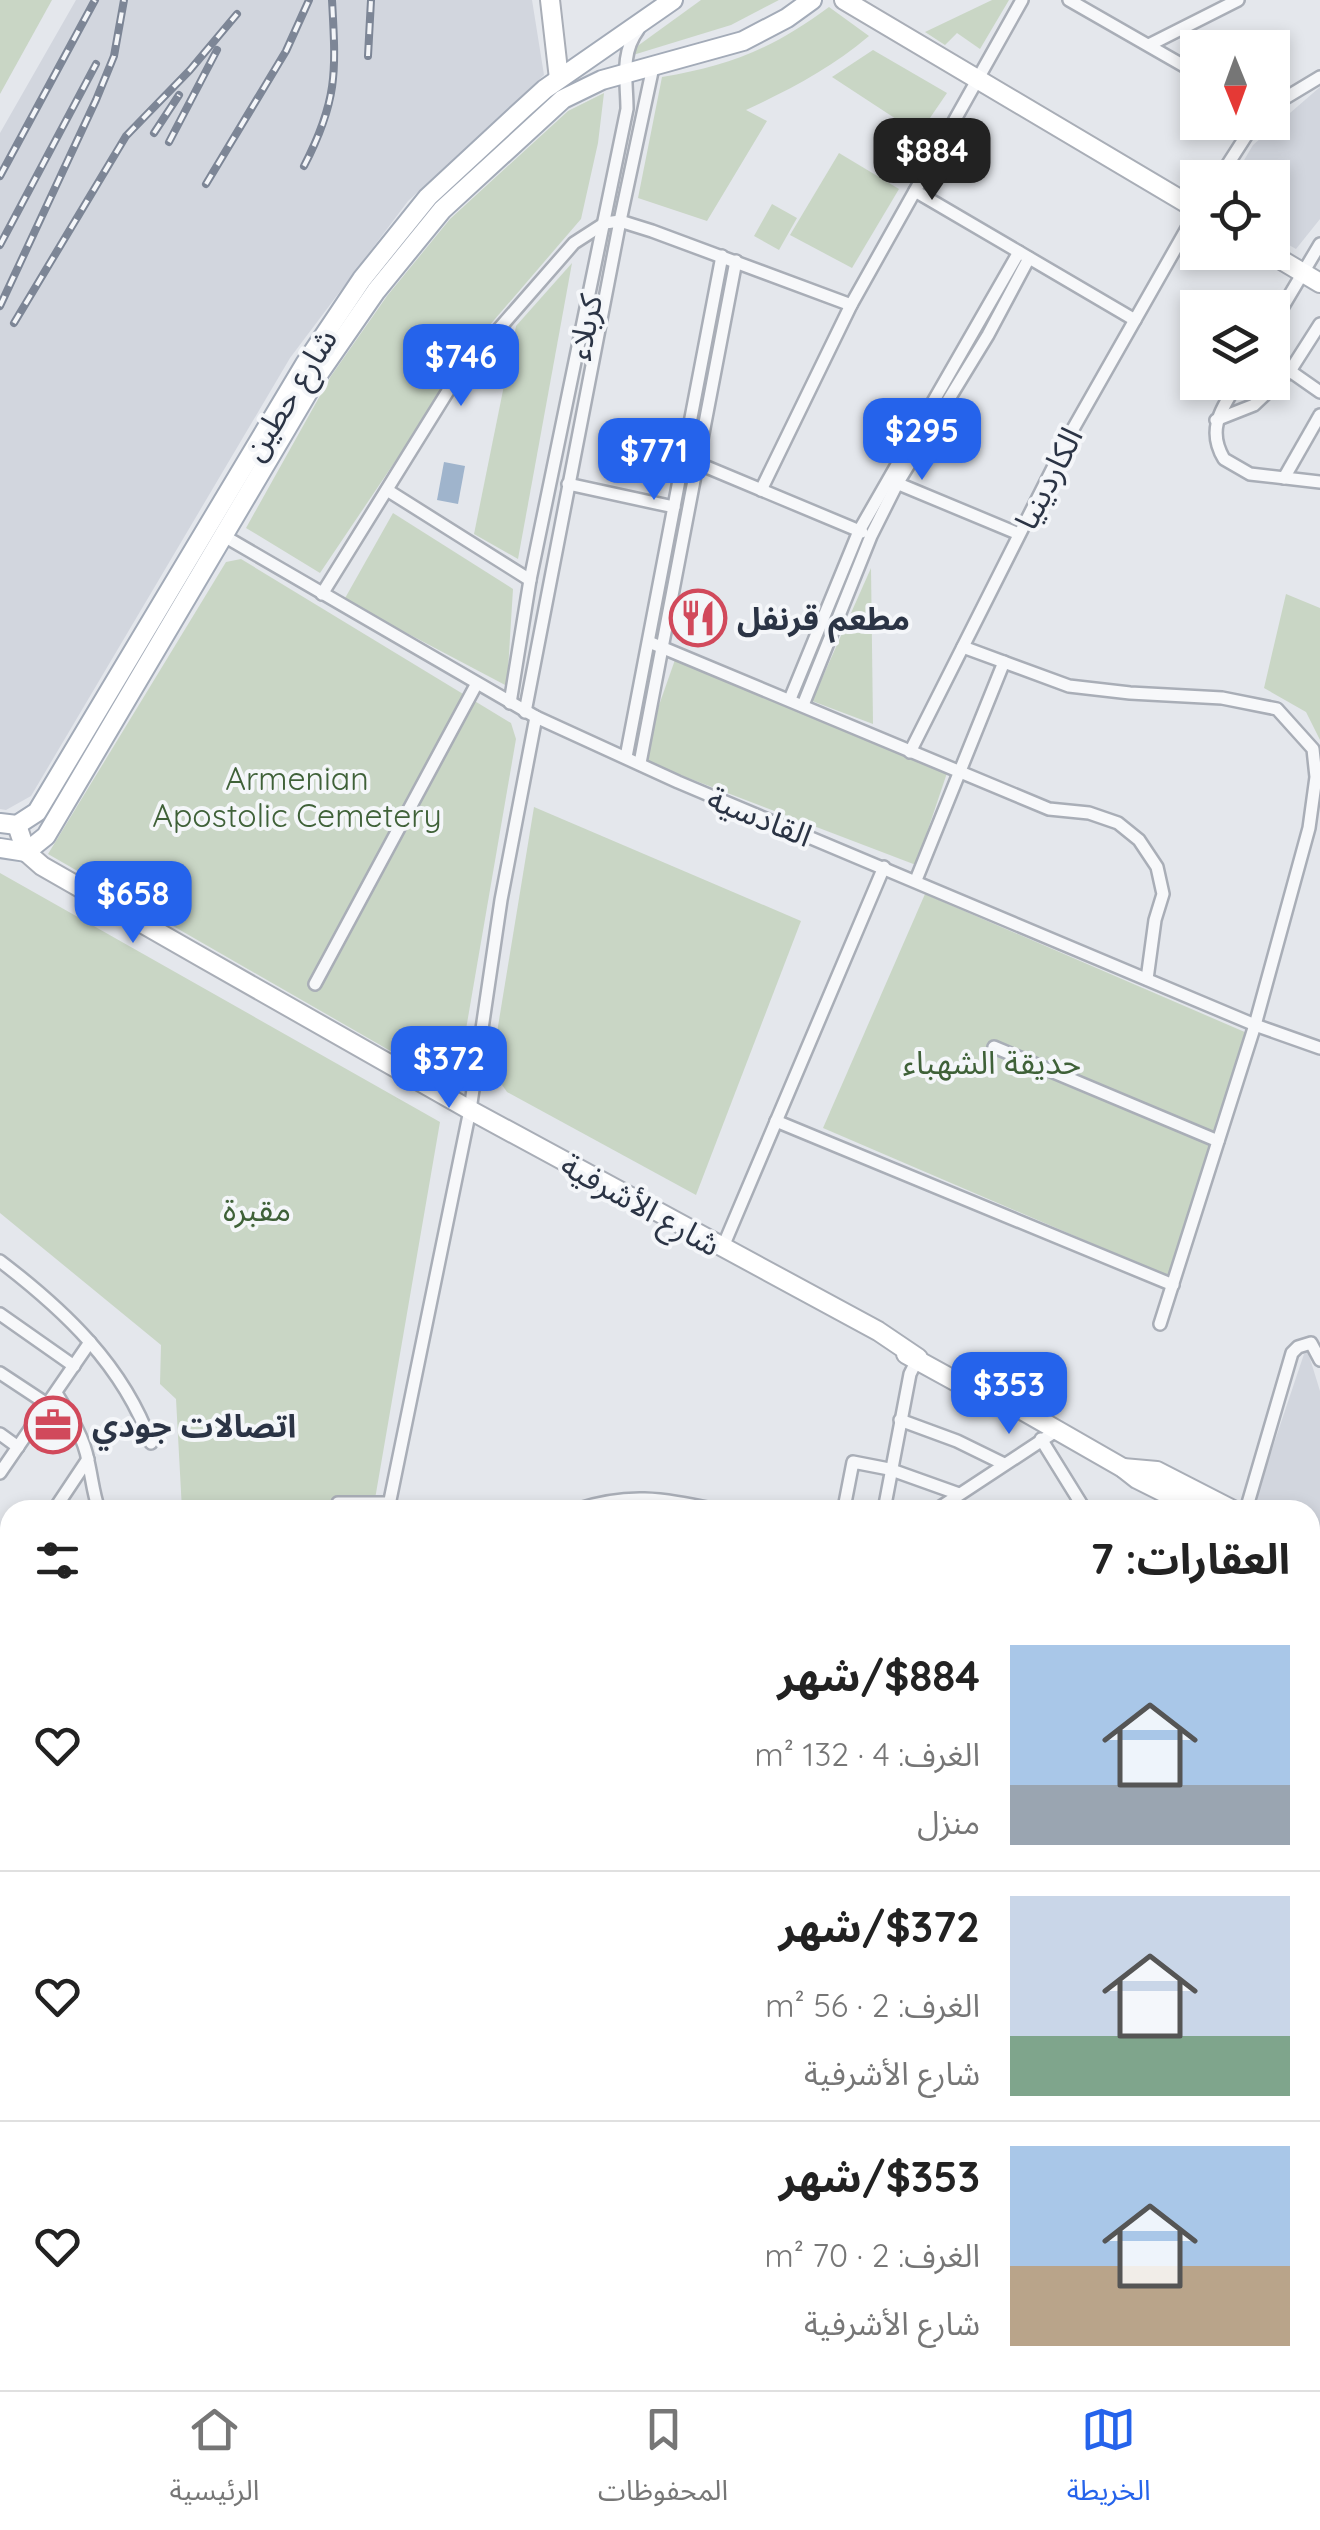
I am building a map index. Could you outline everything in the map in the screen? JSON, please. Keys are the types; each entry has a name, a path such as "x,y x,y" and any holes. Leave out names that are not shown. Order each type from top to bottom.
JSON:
{"main road":[{"name":"شارع حطين","path":"8,824 37,812 305,364 362,278 428,197 559,80 673,0"},
{"name":"شارع حطين","path":"26,852 39,844 60,816 320,372 376,291 442,210 563,100 602,80 743,41 812,0"},
{"path":"845,0 1180,200"},
{"path":"551,1 559,80"},
{"path":"1290,265 1320,283"},
{"path":"8,824 26,852"},
{"name":"شارع الأشرفية","path":"0,848 26,852 42,866 307,1019 317,1030 432,1088 878,1332 1045,1429 1048,1435 1124,1468 1179,1500"},
{"name":"شارع الأشرفية","path":"1124,1468 1158,1471 1214,1500"}],"street":[{"path":"761,490 851,304 1022,0"},
{"path":"1069,0 1180,63"},
{"path":"1149,45 1238,0"},
{"name":"كربلاء","path":"510,704 530,580 627,109 628,46 651,16"},
{"name":"كربلاء","path":"390,1500 470,1110 568,484 653,67"},
{"path":"1290,95 1320,76"},
{"path":"915,191 1135,320"},
{"path":"322,594 456,378 574,243 606,224 620,221 851,304"},
{"name":"الكاردينيا","path":"910,752 1069,436 1180,240"},
{"path":"1290,295 1320,244"},
{"path":"790,699 865,533 893,482 988,335 1024,255"},
{"path":"626,757 722,256"},
{"path":"640,763 736,261"},
{"path":"1318,333 1290,371 1320,392"},
{"path":"1228,400 1216,420 1214,434 1224,459 1250,474 1320,482"},
{"path":"1216,420 1260,400"},
{"path":"1284,478 1320,415"},
{"path":"697,463 865,533"},
{"path":"893,482 1019,534"},
{"path":"568,484 674,507"},
{"path":"387,490 530,580"},
{"path":"804,705 865,533"},
{"name":"القادسية","path":"224,536 530,714 678,782 1255,1025 1320,1048"},
{"path":"648,642 1050,810 1089,813 1118,823 1139,840 1157,867 1163,894 1155,920 1147,979"},
{"path":"962,647 1069,686 1222,698 1277,709 1313,749 1314,830 1160,1324"},
{"path":"916,880 1004,662"},
{"path":"314,984 476,685"},
{"path":"722,1249 884,866"},
{"path":"994,1046 1218,1141"},
{"path":"776,1121 1173,1285"},
{"path":"0,1260 49,1298 90,1342 138,1408 151,1442"},
{"path":"0,1314 74,1366"},
{"path":"0,1473 90,1342"},
{"path":"1249,1500 1292,1353 1298,1346 1316,1343 1320,1360"},
{"path":"886,1500 910,1374 918,1358"},
{"path":"0,1372 47,1404"},
{"path":"56,1393 75,1424 88,1459 95,1500"},
{"path":"900,1420 1004,1464"},
{"path":"0,1434 18,1447"},
{"path":"950,1500 1048,1435 1081,1500"},
{"path":"61,1500 88,1459"},
{"path":"846,1500 853,1462 890,1470 958,1494"},
{"path":"610,1500 668,1500"}],"shaded area":[{"path":"76,0 532,0 544,75 408,201 290,358 31,796 6,810 0,809 0,133"},
{"path":"1320,87 1320,219 1296,249 1290,246 1290,160 1244,160 1259,140 1290,140 1290,113"},
{"path":"1308,1352 1320,1391 1320,1500 1257,1500 1256,1497 1304,1354"}],"green space":[{"path":"0,0 52,0 0,94"},
{"path":"701,0 779,0 731,25 633,55 632,50"},
{"path":"992,0 1009,0 980,49 957,33 945,45 925,32"},
{"path":"829,7 869,36 810,77 746,110 767,121 707,221 638,198 662,77 750,53 789,34"},
{"path":"873,50 947,93 919,134 832,77"},
{"path":"604,93 598,143 581,219 452,369 427,414 320,573 246,528 331,376 387,296 450,219 568,111"},
{"path":"839,153 899,189 852,268 790,235"},
{"path":"772,204 797,218 779,250 754,236"},
{"path":"572,263 518,559 474,534 516,326"},
{"path":"393,513 513,589 507,686 344,600"},
{"name":"Armenian Apostolic Cemetery","path":"241,559 511,723 516,739 460,1064 434,1076 48,854 226,562"},
{"path":"871,568 873,724 812,701"},
{"path":"1286,594 1320,608 1320,740 1306,712 1264,688"},
{"path":"676,657 947,773 916,865 649,763 646,742"},
{"path":"534,807 801,921 696,1195 507,1092 491,1069"},
{"name":"مقبرة","path":"0,873 440,1122 375,1499 181,1500 176,1399 160,1384 161,1345 0,1213"},
{"name":"حديقة الشهباء","path":"925,894 1247,1033 1168,1276 823,1128"}],"water":[{"path":"444,462 465,466 458,504 437,500"}],"railway":[{"path":"0,176 95,0"},
{"path":"0,306 114,56 124,0"},
{"path":"206,184 286,51 309,0"},
{"path":"304,166 329,103 334,47 332,0"},
{"path":"368,56 371,0"},
{"path":"14,323 126,136 237,14"},
{"path":"169,142 217,50"},
{"path":"0,245 96,64"},
{"path":"154,133 179,95"}],"place":[{"name":"مطعم قرنفل","path":"698,618"},
{"name":"اتصالات جودي","path":"53,1425"}]}
